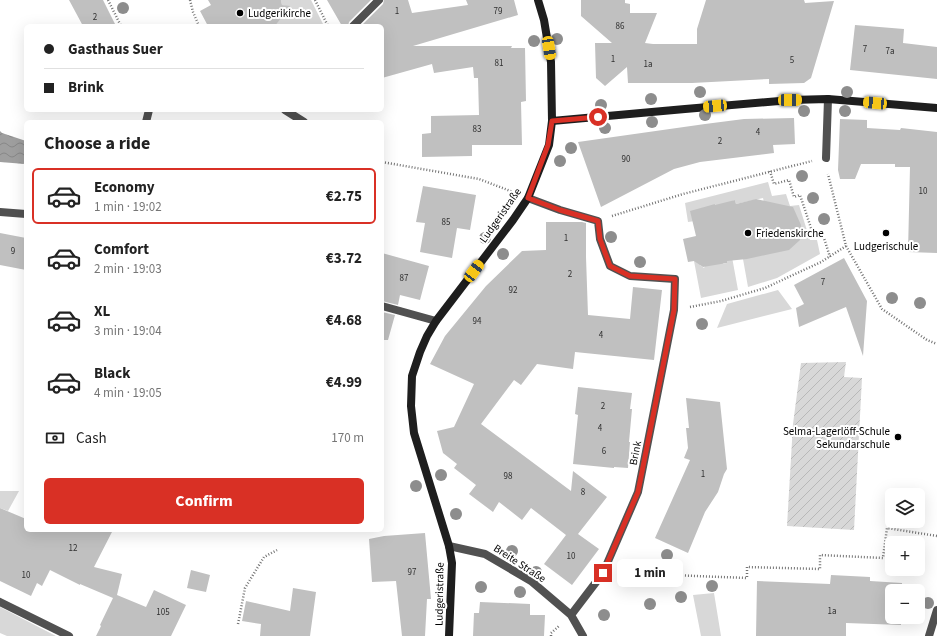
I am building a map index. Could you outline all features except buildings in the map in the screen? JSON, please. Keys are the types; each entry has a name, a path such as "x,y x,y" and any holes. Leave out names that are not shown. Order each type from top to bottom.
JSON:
{"street":[{"path":"355,24 379,0"},
{"name":"Ludgeristraße","path":"448,636 452,563 449,546 414,433 410,406 412,376 420,352 436,321 528,198 548,145 552,121 551,62 544,20 538,0"},
{"path":"826,158 828,99"},
{"path":"552,121 790,100 828,99 937,108"},
{"path":"288,112 301,120"},
{"path":"528,198 560,210 598,221"},
{"path":"0,212 24,214"},
{"name":"Brink","path":"571,615 603,573 638,492 674,310 675,279 630,276 610,266 600,239 598,221"},
{"path":"384,307 436,321"},
{"name":"Breite Straße","path":"449,546 485,554 531,582 571,615 583,636"},
{"path":"0,602 69,636"},
{"path":"929,636 937,610"}],"path":[{"path":"108,0 120,24"},
{"path":"190,0 198,24"},
{"path":"316,0 327,24"},
{"path":"598,221 683,194 826,158 827,169 846,246 882,308 927,340 937,344"},
{"path":"384,162 479,179 528,198"},
{"path":"770,172 774,184 789,180 794,197 800,195 813,234 822,232 830,257"},
{"path":"674,310 721,301 765,288 821,262 846,246"},
{"path":"603,573 747,578 747,567 820,570 820,555 883,558 887,528 937,536"},
{"path":"238,624 245,588 264,557 277,550"}],"shaded area":[{"path":"281,0 311,0 323,24 274,24 277,23 286,6 282,5"},
{"path":"768,182 772,196 786,194 790,206 799,205 810,240 817,240 820,254 777,278 748,287 743,259 766,211 763,198 736,204 735,200 716,208 715,204 695,221 688,222 685,203"},
{"path":"732,257 738,290 701,298 694,261 704,259 700,265 704,268 707,262 722,260 723,264 727,263 726,258"},
{"path":"778,290 792,309 717,328 727,304"},
{"path":"846,362 844,377 862,378 854,530 787,526 793,424 801,363"},
{"path":"0,491 19,491 8,511 0,508"},
{"path":"714,593 721,636 701,636 693,595"},
{"path":"0,607 56,636 7,636 0,633"}],"water":[{"path":"0,131 24,140 24,164 0,162"}],"place":[{"name":"Ludgerikirche","path":"240,13"},
{"name":"Friedenskirche","path":"748,233"},
{"name":"Ludgerischule","path":"886,233"},
{"name":"Selma-Lagerlöff-Schule Sekundarschule","path":"898,437"}],"route":[{"path":"598,117 552,121 548,145 528,198 560,210 598,221 600,239 610,266 630,276 675,279 674,310 638,492 603,573"}]}
